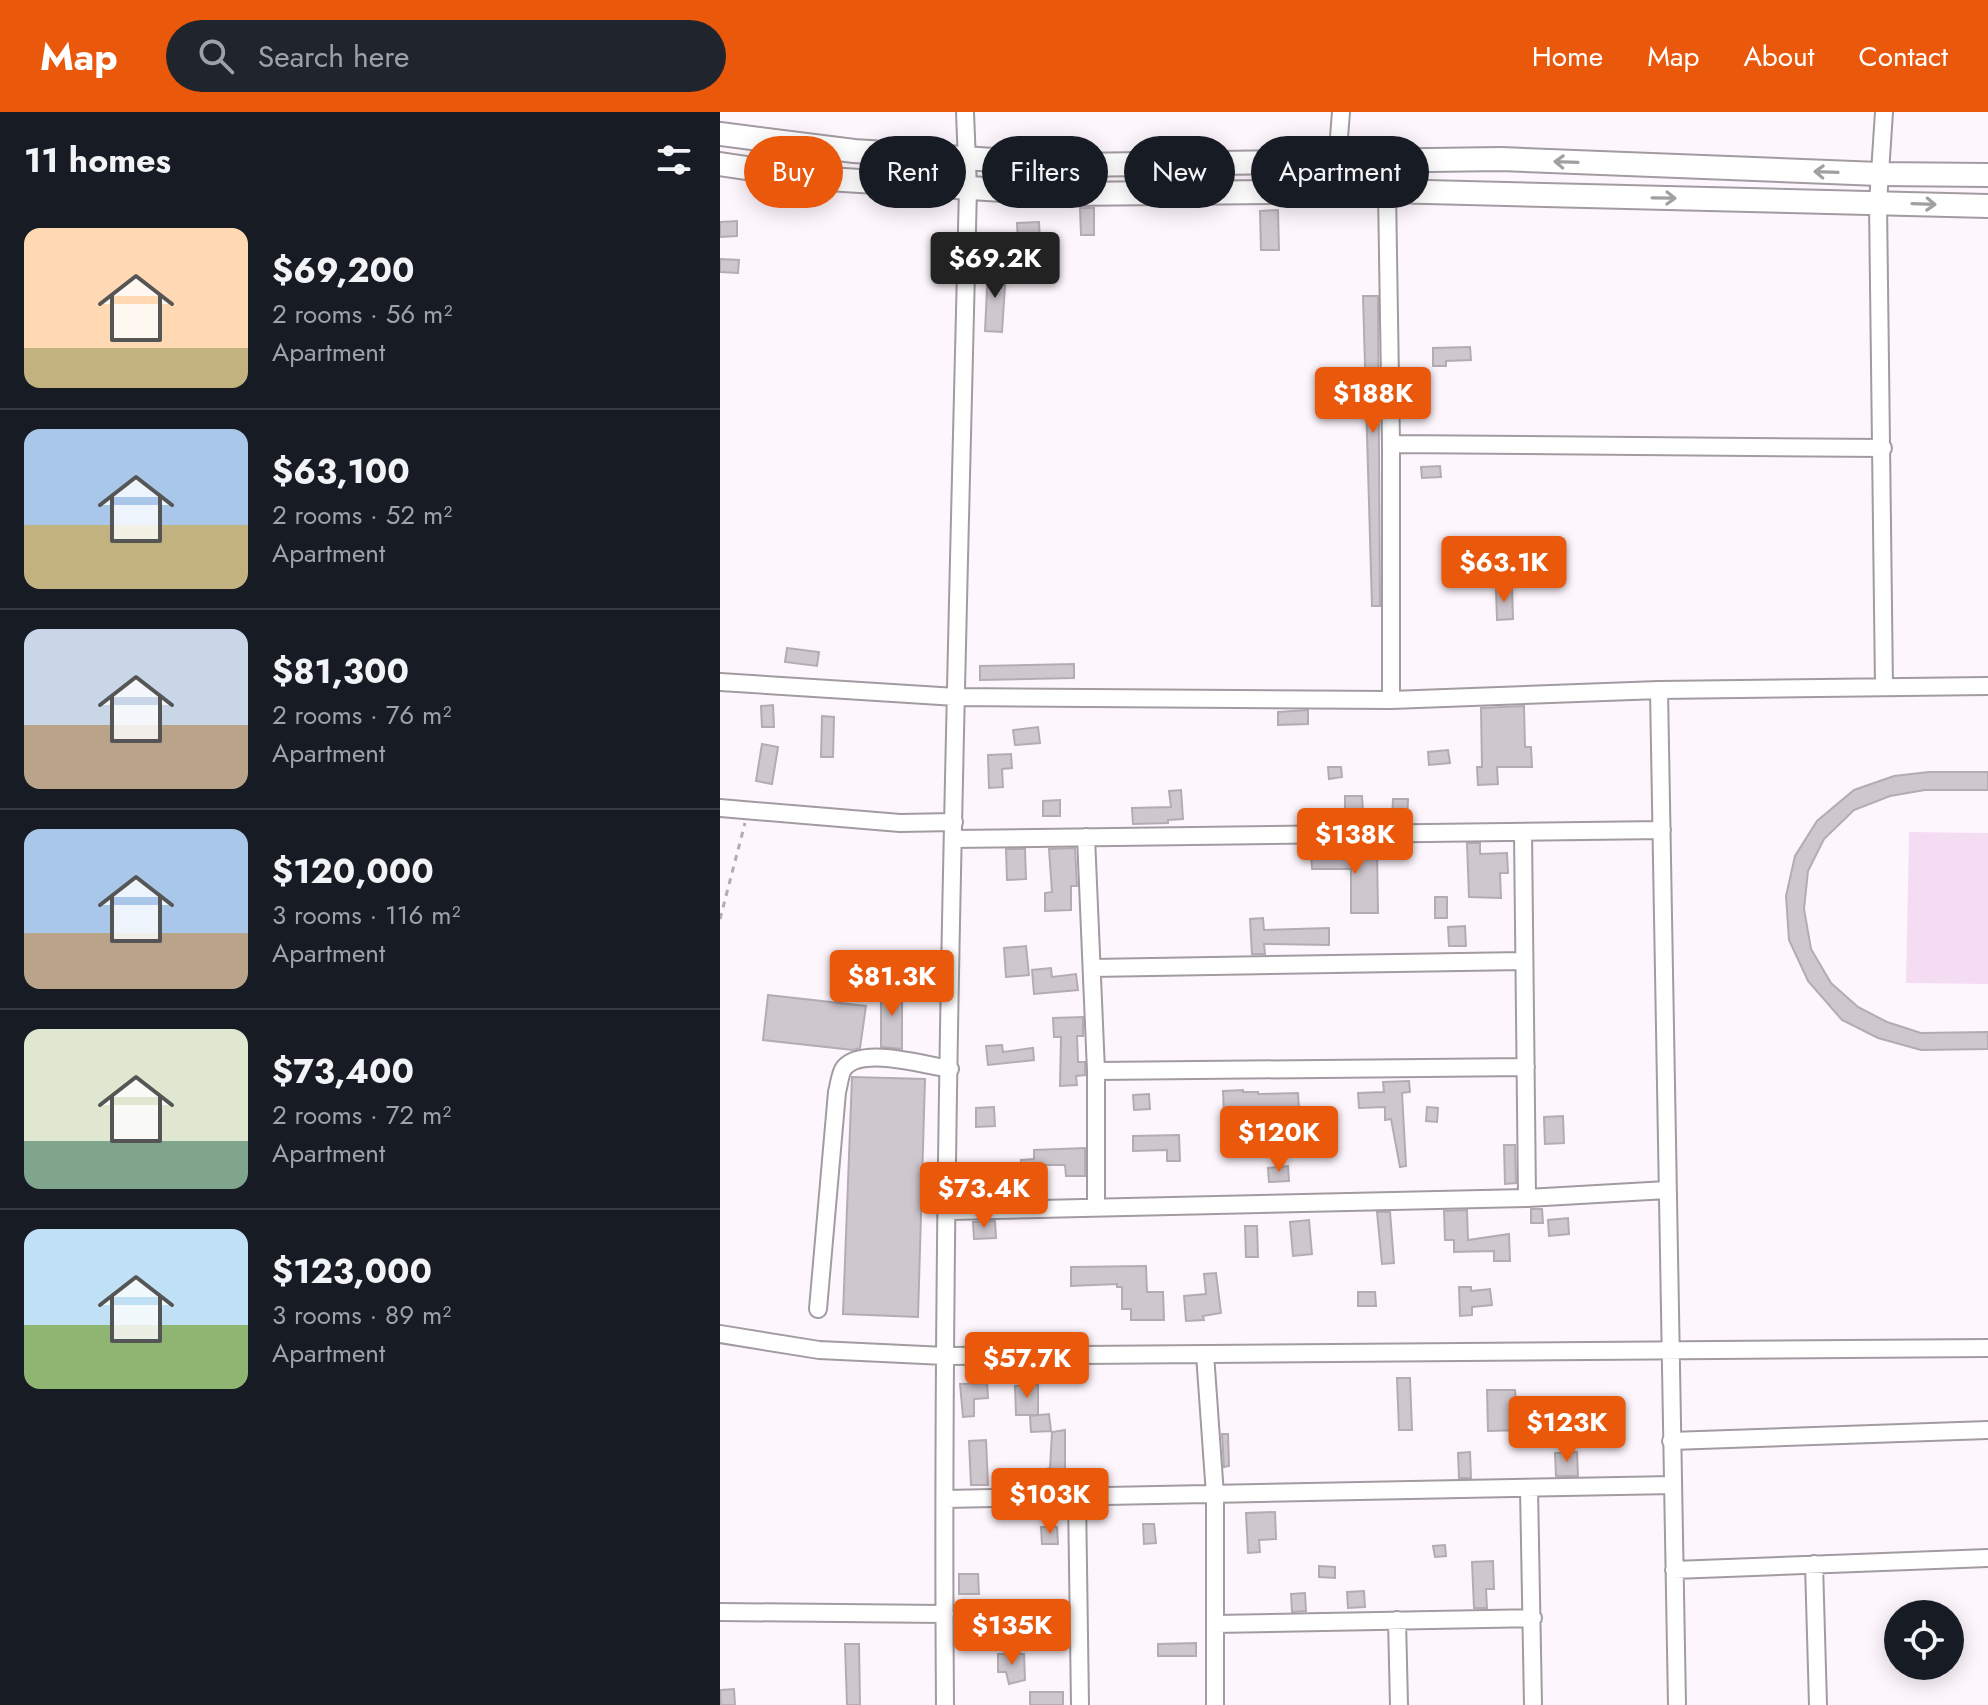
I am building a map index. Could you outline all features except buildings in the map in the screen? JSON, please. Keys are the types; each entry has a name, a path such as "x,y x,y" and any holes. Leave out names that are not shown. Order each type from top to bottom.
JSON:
{"main road":[{"path":"720,134 854,151 967,160 1072,165 1251,163"},
{"path":"1429,160 1501,159 1879,174 1988,175"},
{"path":"720,164 812,178 1065,194 1251,192"},
{"path":"1429,192 1988,206"}],"street":[{"path":"945,1705 945,1356 968,188 965,112"},
{"path":"1339,136 1341,112"},
{"path":"1884,112 1878,203 1884,687"},
{"path":"1387,208 1391,700"},
{"path":"1391,444 1883,448"},
{"path":"720,682 956,697 1391,700 1659,690 1988,686"},
{"path":"1659,690 1677,1705"},
{"path":"720,808 954,830 1086,837 1662,830"},
{"path":"1523,832 1527,1198"},
{"path":"1086,837 1096,1071 1096,1206"},
{"path":"1092,968 1524,961"},
{"path":"818,1309 837,1092 842,1069 856,1058 873,1057 950,1069"},
{"path":"1096,1071 1526,1067"},
{"path":"948,1211 1527,1198 1667,1190"},
{"path":"720,1334 819,1350 945,1356 1988,1348"},
{"path":"1205,1354 1215,1495 1215,1705"},
{"path":"1671,1441 1988,1430"},
{"path":"945,1499 1673,1485"},
{"path":"1529,1488 1533,1705"},
{"path":"1077,1497 1080,1705"},
{"path":"1674,1570 1988,1558"},
{"path":"1814,1564 1818,1705"},
{"path":"720,1612 945,1614"},
{"path":"1215,1624 1533,1618"},
{"path":"1397,1620 1399,1705"}],"path":[{"path":"720,919 748,812"}],"shaded area":[{"path":"1909,832 1988,833 1988,984 1906,983"}]}
